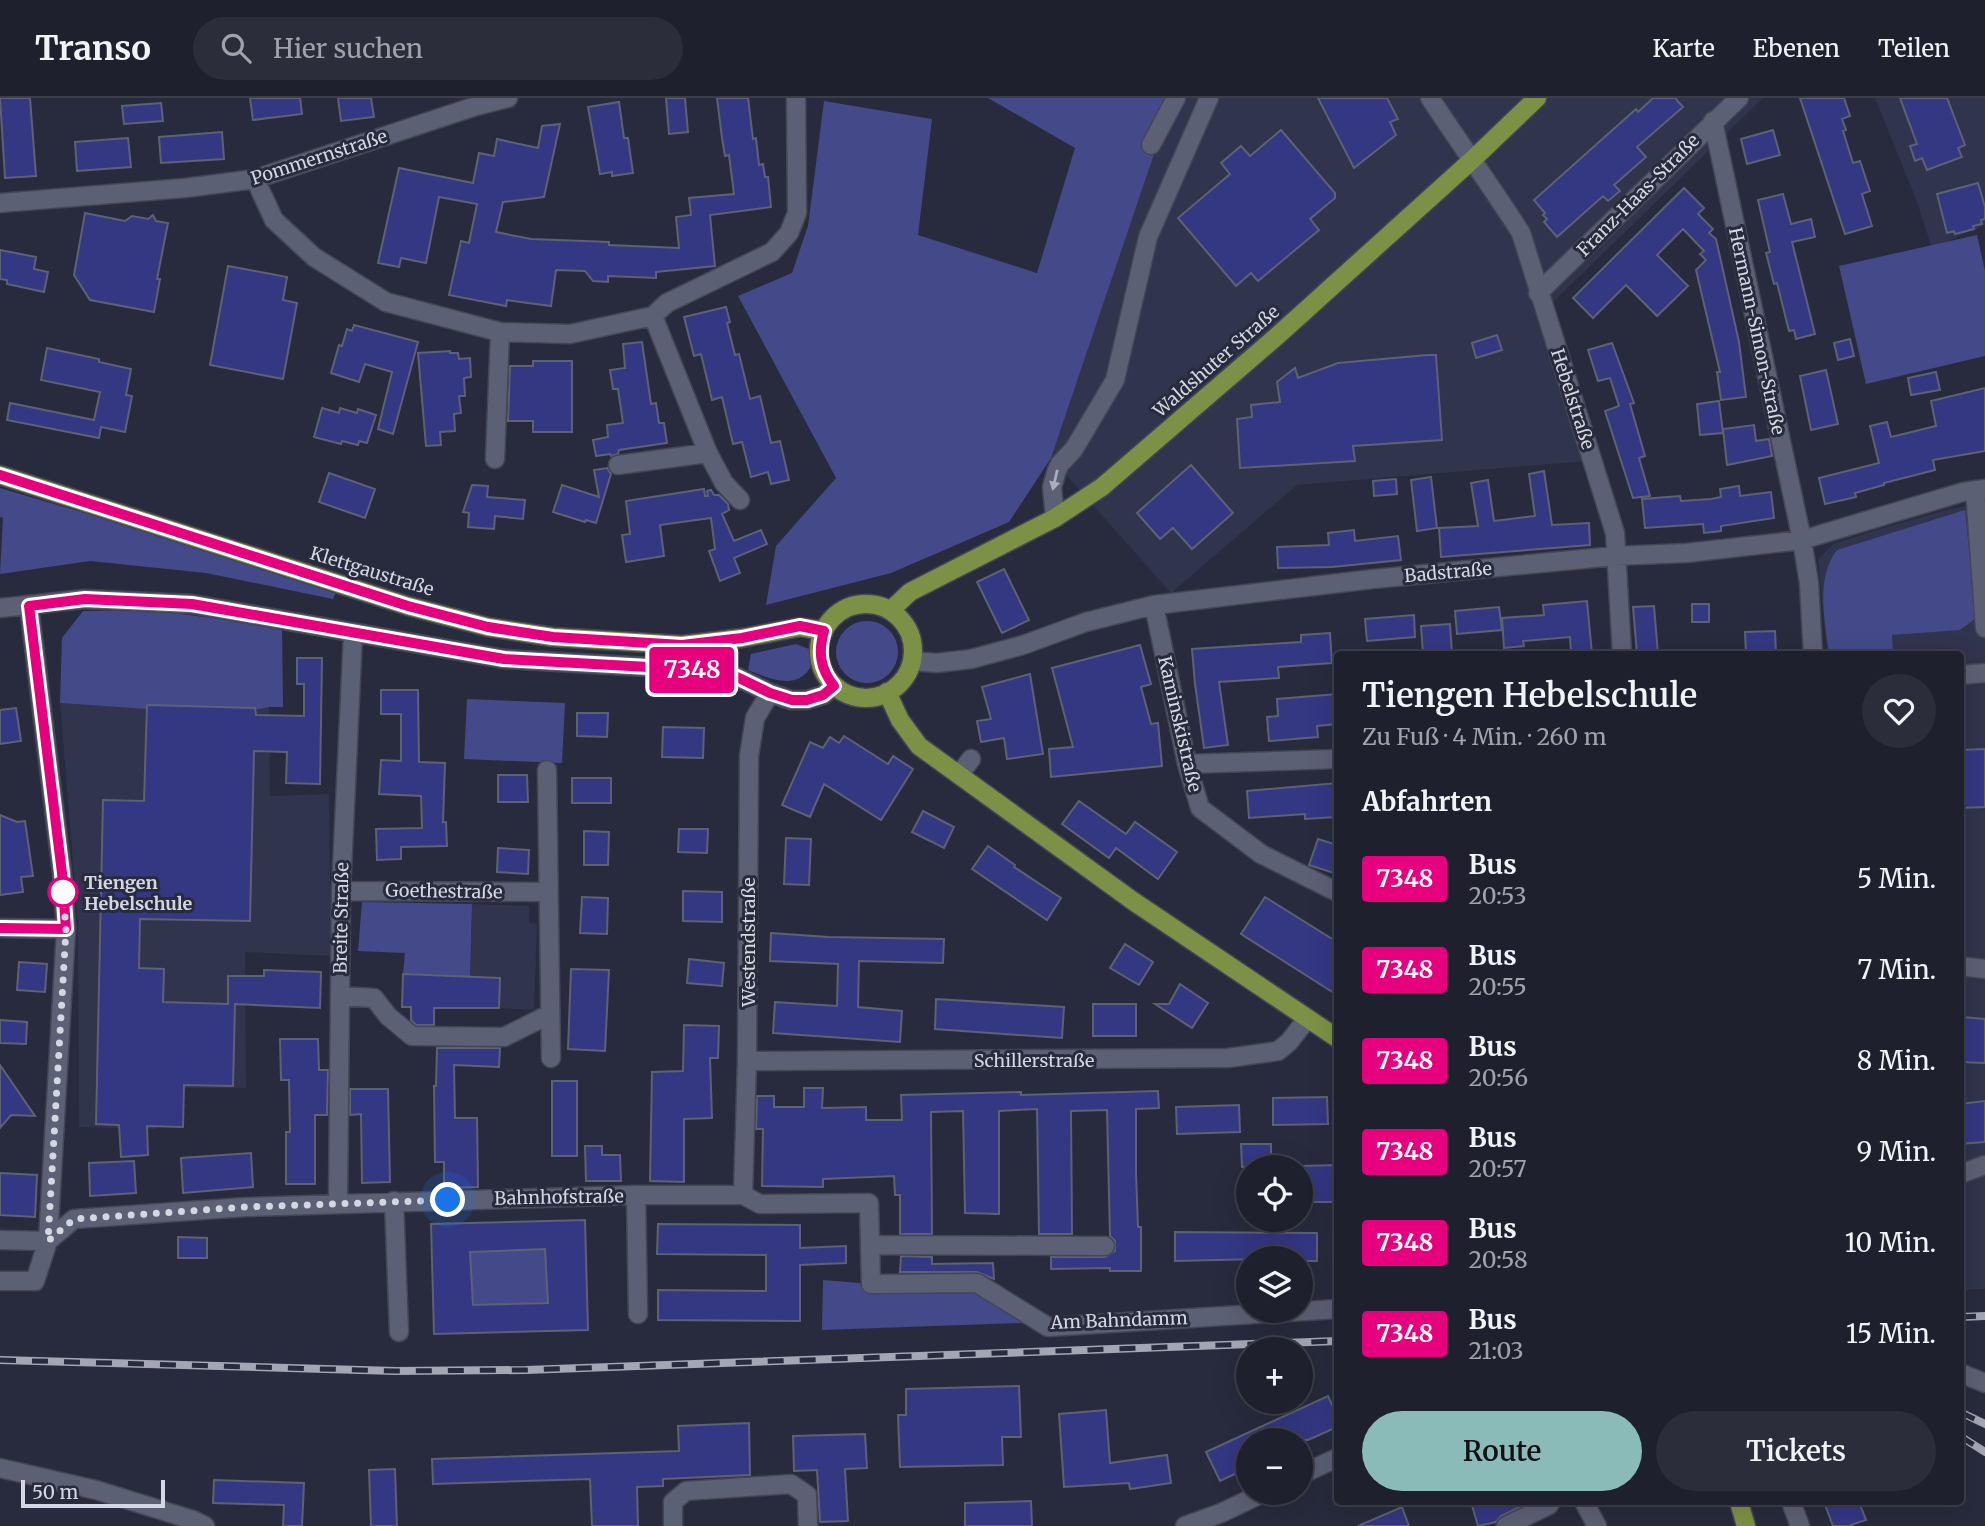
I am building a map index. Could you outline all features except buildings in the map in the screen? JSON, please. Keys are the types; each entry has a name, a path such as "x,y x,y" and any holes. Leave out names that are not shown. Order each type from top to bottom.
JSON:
{"main road":[{"name":"Waldshuter Straße","path":"891,610 910,592 1055,518 1102,487 1276,337 1537,98"},
{"name":"Klettgaustraße","path":"0,475 408,606 488,627 553,637 682,645 742,638 800,626 824,631"},
{"path":"869,604 891,610 910,635 912,661 908,672 887,692 874,697 859,697 843,692 834,686 821,664 820,644 824,631 836,614 852,606 869,604"},
{"path":"887,692 900,720 919,746 1133,901 1334,1036"},
{"path":"1740,1505 1746,1526"}],"street":[{"name":"Pommernstraße","path":"0,203 185,188 256,179 476,106 508,98"},
{"path":"256,179 275,220 284,229 314,257 386,302 500,332 570,334 653,316 667,303 772,252 789,233 797,213 796,98"},
{"path":"1150,145 1176,98"},
{"path":"1055,518 1052,487 1060,464 1074,449 1115,380 1148,237 1209,98"},
{"name":"Hebelstraße","path":"1430,98 1521,233 1615,533 1622,651"},
{"name":"Franz-Haas-Straße","path":"1538,293 1739,98"},
{"name":"Hermann-Simon-Straße","path":"1713,121 1802,540 1809,583 1813,651"},
{"path":"653,316 708,453 724,483 740,500"},
{"path":"495,459 500,332"},
{"path":"618,465 708,453"},
{"path":"1980,490 1985,628"},
{"name":"Badstraße","path":"912,661 937,663 971,659 1023,645 1086,622 1154,605 1373,579 1615,556 1686,554 1802,540 1980,490"},
{"path":"0,608 85,599 192,604 504,659 685,669 737,677 792,700 807,700 823,695 834,686"},
{"name":"Kaminskistraße","path":"1154,605 1187,764 1200,808 1261,854 1334,890"},
{"path":"0,1281 35,1282 48,1241 66,929 62,873 29,606"},
{"name":"Breite Straße","path":"338,1203 341,891 353,633"},
{"path":"1964,675 1985,673"},
{"name":"Westendstraße","path":"743,1195 747,1062 749,756 755,718 770,693"},
{"path":"959,775 971,759"},
{"path":"1187,764 1334,759"},
{"path":"547,770 551,1058"},
{"name":"Goethestraße","path":"341,891 548,892"},
{"path":"0,928 66,929"},
{"path":"1964,967 1985,970"},
{"path":"340,996 374,998 388,1016 412,1036 503,1037 550,1014"},
{"name":"Schillerstraße","path":"747,1062 1228,1058 1278,1051 1289,1042 1307,1019"},
{"path":"1964,1173 1985,1166"},
{"path":"636,1195 638,1314"},
{"name":"Bahnhofstraße","path":"48,1241 74,1219 246,1207 636,1195 743,1195"},
{"path":"743,1195 760,1204 869,1203 870,1245 1105,1246"},
{"path":"394,1202 399,1332"},
{"path":"0,1240 48,1241"},
{"name":"Am Bahndamm","path":"870,1245 870,1284 977,1283 1048,1326 1334,1310"},
{"path":"1964,1375 1985,1383"},
{"path":"1313,1469 1334,1459"},
{"path":"0,1468 96,1490 205,1526"},
{"path":"673,1526 673,1502 686,1491 791,1484 807,1495 808,1526"},
{"path":"1185,1526 1238,1505"},
{"path":"1506,1526 1549,1505"},
{"path":"1586,1505 1597,1526"},
{"path":"1792,1505 1800,1526"}],"shaded area":[{"path":"988,98 1167,98 1169,110 1051,458 1009,522 891,573 766,605 776,546 836,478 738,296 792,273 808,226 824,101 932,119 918,235 1037,273 1075,148"},
{"path":"1173,98 1763,98 1549,306 1587,461 1297,485 1171,593 1051,458"},
{"path":"1875,98 1985,98 1985,225 1932,248 1916,199"},
{"path":"1977,235 1985,271 1985,356 1866,384 1839,266"},
{"path":"0,488 338,588 333,599 206,573 90,561 0,574 3,518 0,517"},
{"path":"1985,503 1985,1289 1964,1290 1964,651 1827,651 1818,559 1833,544 1942,511"},
{"path":"1965,510 1976,618 1960,630 1892,635 1893,651 1829,651 1824,587 1830,561 1837,550"},
{"path":"83,611 158,611 282,627 283,707 255,710 147,705 147,709 60,703 62,638"},
{"path":"867,621 889,630 898,652 889,674 867,683 845,674 836,652 845,630"},
{"path":"796,644 809,649 813,662 801,677 776,680 748,670 751,654"},
{"path":"467,699 565,703 562,763 464,759"},
{"path":"60,703 146,709 147,705 269,707 270,796 329,794 331,956 245,952 246,1088 158,1088 156,1129 79,1127 78,925"},
{"path":"362,902 472,904 470,977 403,974 405,953 358,951"},
{"path":"472,904 529,906 529,923 537,924 534,1010 499,1008 500,979 470,977"},
{"path":"545,1240 548,1309 473,1312 470,1242"},
{"path":"823,1280 871,1284 977,1283 1017,1308 1021,1323 822,1330"}],"railway":[{"path":"1964,1317 1985,1316"},
{"path":"0,1360 396,1371 526,1370 1334,1341"},
{"path":"1964,1414 1985,1424"},
{"path":"1964,1439 1985,1452"}],"bus line":[{"name":"7348","path":"0,475 408,606 488,627 553,637 682,645 742,638 800,626 824,631 820,644 821,664 834,686 823,695 807,700 792,700 737,677 685,669 504,659 192,604 85,599 29,606 62,873 66,929 0,928"}],"place":[{"name":"Tiengen Hebelschule","path":"63,892"}],"route":[{"path":"63,892 66,929 48,1241 74,1219 246,1207 448,1200"}]}
